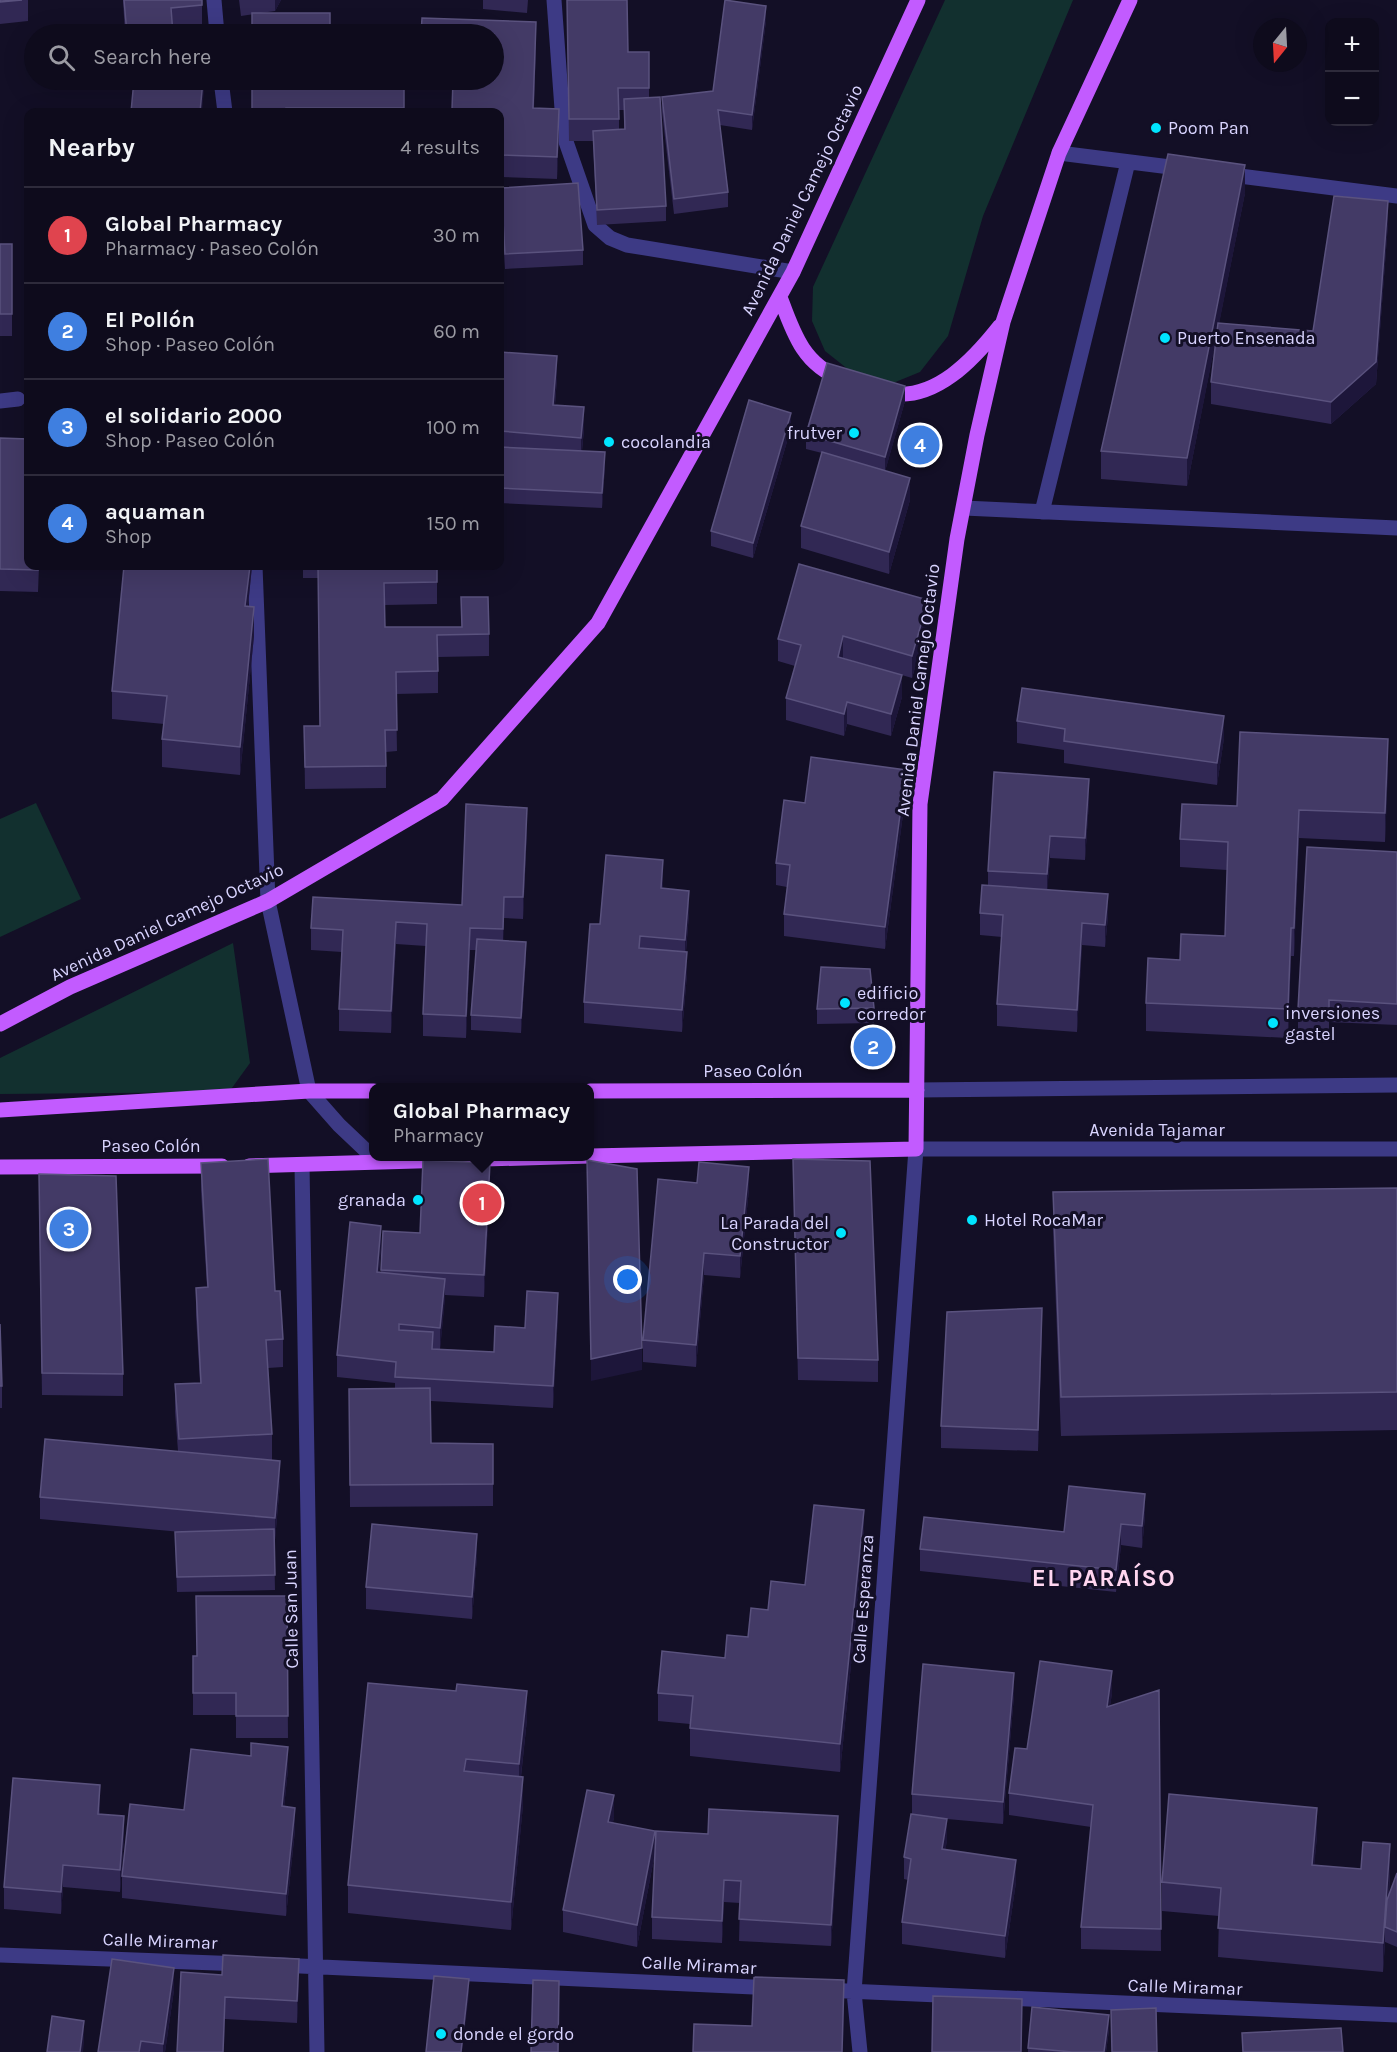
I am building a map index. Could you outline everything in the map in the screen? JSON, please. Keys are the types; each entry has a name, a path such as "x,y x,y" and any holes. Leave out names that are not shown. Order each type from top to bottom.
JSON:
{"main road":[{"name":"Avenida Daniel Camejo Octavio","path":"0,1024 70,987 268,901 442,799 598,622 793,272 918,0"},
{"name":"Avenida Daniel Camejo Octavio","path":"916,1149 920,804 957,539 977,435 1004,322 1059,153 1130,0"},
{"path":"780,297 794,335 810,360 836,377 863,387 900,395 930,388 958,371 983,348 1004,322"},
{"name":"Paseo Colón","path":"594,1091 917,1090"},
{"path":"0,1110 309,1091 369,1091"},
{"name":"Paseo Colón","path":"594,1156 916,1149"},
{"name":"Paseo Colón","path":"0,1167 302,1165 377,1161"}],"street":[{"path":"214,0 216,24"},
{"path":"554,0 564,136 595,225 610,238 627,245 793,272"},
{"path":"222,90 224,108"},
{"path":"1059,153 1397,196"},
{"path":"1042,512 1128,162"},
{"path":"0,401 18,399"},
{"path":"964,508 1397,528"},
{"path":"255,570 268,901 309,1091 339,1125 369,1153"},
{"path":"917,1090 1397,1085"},
{"name":"Avenida Tajamar","path":"916,1149 1397,1149"},
{"name":"Calle Esperanza","path":"860,2052 854,1992 916,1149"},
{"name":"Calle San Juan","path":"302,1165 317,2052"},
{"name":"Calle Miramar","path":"0,1955 317,1966 782,1988"},
{"name":"Calle Miramar","path":"806,1989 1397,2015"}],"green space":[{"path":"945,0 1073,0 983,216 948,336 920,372 893,383 854,374 825,351 812,321 813,287"},
{"path":"36,803 81,899 0,937 0,819"},
{"path":"233,943 250,1063 229,1092 0,1094 0,1058"}],"building":[{"path":"124,0 202,0 202,5 171,8 172,24 126,24"},
{"path":"567,0 627,0 628,52 649,52 649,88 618,88 619,119 569,119"},
{"path":"725,0 766,6 752,115 718,110 728,192 674,199 662,97 713,91"},
{"path":"252,13 330,13 330,24 252,24"},
{"path":"422,18 536,22 533,108 559,109 557,157 504,155 504,108 452,108 453,90 504,90 504,24 422,24"},
{"path":"133,90 202,90 200,108 131,108"},
{"path":"252,90 404,90 404,108 252,108"},
{"path":"660,97 666,206 597,210 593,131 625,129 624,99"},
{"path":"1168,154 1245,165 1187,458 1101,451"},
{"path":"578,183 583,250 505,254 504,188"},
{"path":"1334,196 1388,201 1376,362 1331,402 1211,382 1218,323 1313,331"},
{"path":"0,244 12,244 12,314 0,314"},
{"path":"504,352 557,356 553,405 584,407 581,438 504,431"},
{"path":"827,363 905,386 885,457 806,434"},
{"path":"749,400 791,413 753,543 711,531"},
{"path":"0,438 24,439 24,570 0,569"},
{"path":"504,447 605,452 602,493 504,488"},
{"path":"822,452 910,478 889,552 801,526"},
{"path":"799,564 928,600 912,656 843,636 838,657 902,675 891,714 847,702 844,714 786,698 801,645 778,639"},
{"path":"124,570 250,570 245,606 254,607 240,747 162,739 167,696 112,691"},
{"path":"318,570 437,570 437,582 384,583 385,627 462,627 461,597 488,597 489,634 437,635 438,671 396,672 397,730 385,730 386,766 305,767 304,726 320,726"},
{"path":"1022,688 1224,716 1217,763 1064,741 1065,729 1017,721"},
{"path":"1240,732 1388,739 1385,813 1299,810 1288,1009 1146,1003 1148,958 1180,960 1181,934 1225,936 1228,842 1180,839 1182,804 1237,806"},
{"path":"811,757 906,770 885,927 784,914 790,865 776,863 784,800 805,803"},
{"path":"994,772 1089,779 1085,838 1050,836 1047,874 988,871"},
{"path":"466,804 527,808 523,897 504,897 503,929 470,928 466,1016 423,1014 427,924 396,922 391,1011 339,1009 343,930 311,928 313,897 462,905"},
{"path":"1307,847 1397,852 1397,1004 1329,1000 1329,1011 1298,1009"},
{"path":"606,855 663,860 661,888 689,891 685,940 640,936 639,948 687,952 682,1010 584,1002 590,924 600,924"},
{"path":"982,885 1108,894 1105,925 1082,923 1077,1010 997,1004 1003,915 980,913"},
{"path":"477,939 526,942 521,1018 471,1015"},
{"name":"edificio corredor","path":"821,967 870,969 874,1008 817,1009"},
{"path":"268,1159 275,1291 280,1291 283,1339 266,1340 272,1434 179,1439 175,1384 201,1383 196,1288 208,1287 201,1163"},
{"path":"793,1159 870,1161 878,1360 798,1358"},
{"path":"423,1161 490,1163 484,1275 381,1270 383,1231 420,1233"},
{"path":"587,1161 637,1169 642,1348 591,1359"},
{"path":"699,1162 749,1167 740,1256 704,1253 696,1345 643,1340 658,1179 697,1183"},
{"path":"39,1174 116,1176 123,1374 42,1373"},
{"path":"1397,1188 1397,1392 1061,1397 1053,1192"},
{"path":"350,1222 381,1226 377,1272 445,1279 440,1328 399,1324 399,1330 433,1332 432,1349 494,1352 495,1326 525,1328 527,1291 558,1293 553,1386 395,1377 396,1362 337,1355"},
{"path":"1042,1308 1038,1430 941,1426 947,1312"},
{"path":"0,1324 2,1386 0,1386"},
{"path":"430,1388 431,1443 493,1444 493,1484 350,1485 349,1389"},
{"path":"45,1439 280,1461 275,1518 40,1497"},
{"path":"1069,1486 1145,1494 1142,1526 1121,1524 1116,1570 920,1549 924,1517 1064,1532"},
{"path":"814,1505 864,1510 840,1744 690,1728 693,1696 658,1693 662,1651 725,1658 727,1635 748,1637 751,1608 768,1610 771,1581 805,1585"},
{"path":"372,1524 477,1534 472,1597 366,1587"},
{"path":"274,1529 275,1575 177,1577 175,1532"},
{"path":"196,1596 287,1596 288,1716 236,1716 236,1693 193,1693 193,1656 197,1656"},
{"path":"1040,1661 1112,1671 1107,1707 1159,1690 1161,1929 1081,1927 1093,1805 1009,1793 1015,1748 1027,1749"},
{"path":"923,1664 1014,1673 1003,1802 912,1794"},
{"path":"368,1683 456,1691 457,1684 527,1691 519,1764 466,1759 464,1771 523,1777 511,1902 348,1885"},
{"path":"251,1743 288,1747 282,1806 295,1808 286,1894 122,1876 130,1804 184,1810 191,1749 251,1756"},
{"path":"13,1778 100,1785 98,1814 124,1816 120,1870 63,1865 61,1892 4,1887"},
{"path":"587,1790 614,1795 608,1822 655,1831 637,1925 563,1910"},
{"path":"1169,1794 1317,1808 1312,1865 1361,1869 1363,1842 1390,1844 1383,1943 1218,1928 1221,1888 1162,1882"},
{"path":"709,1809 838,1816 831,1925 739,1919 741,1881 724,1880 722,1921 652,1917 656,1831 708,1834"},
{"path":"911,1814 947,1819 942,1849 1016,1860 1005,1936 902,1922 911,1859 904,1857"},
{"path":"1397,1873 1397,1932 1385,1927 1387,1900"},
{"path":"223,1955 299,1959 297,2001 225,1997 223,2052 177,2052 181,1972 222,1975"},
{"path":"112,1959 174,1968 163,2044 141,2041 139,2052 98,2052"},
{"path":"434,1976 469,1979 461,2052 426,2052"},
{"path":"754,1977 844,1980 842,2052 693,2052 694,2024 752,2026"},
{"path":"533,1980 559,1981 558,2052 531,2052"},
{"path":"933,1996 1022,1999 1021,2052 932,2052"},
{"path":"1032,2007 1109,2015 1104,2052 1028,2048"},
{"path":"1156,2008 1157,2052 1112,2052 1111,2010"},
{"path":"52,2016 84,2021 80,2052 47,2052"},
{"path":"1341,2028 1343,2052 1243,2052 1242,2033"}],"place":[{"name":"Poom Pan","path":"1156,128"},
{"name":"Puerto Ensenada","path":"1165,338"},
{"name":"frutver","path":"854,433"},
{"name":"cocolandia","path":"609,442"},
{"name":"aquaman","path":"920,445"},
{"name":"edificio corredor","path":"845,1003"},
{"name":"inversiones gastel","path":"1273,1023"},
{"name":"El Pollón","path":"873,1047"},
{"name":"granada","path":"418,1200"},
{"name":"Global Pharmacy","path":"482,1203"},
{"name":"Hotel RocaMar","path":"972,1220"},
{"name":"el solidario 2000","path":"69,1229"},
{"name":"La Parada del Constructor","path":"841,1233"},
{"name":"donde el gordo","path":"441,2034"}],"district":[{"name":"EL PARAÍSO","path":"1104,1578"}]}
